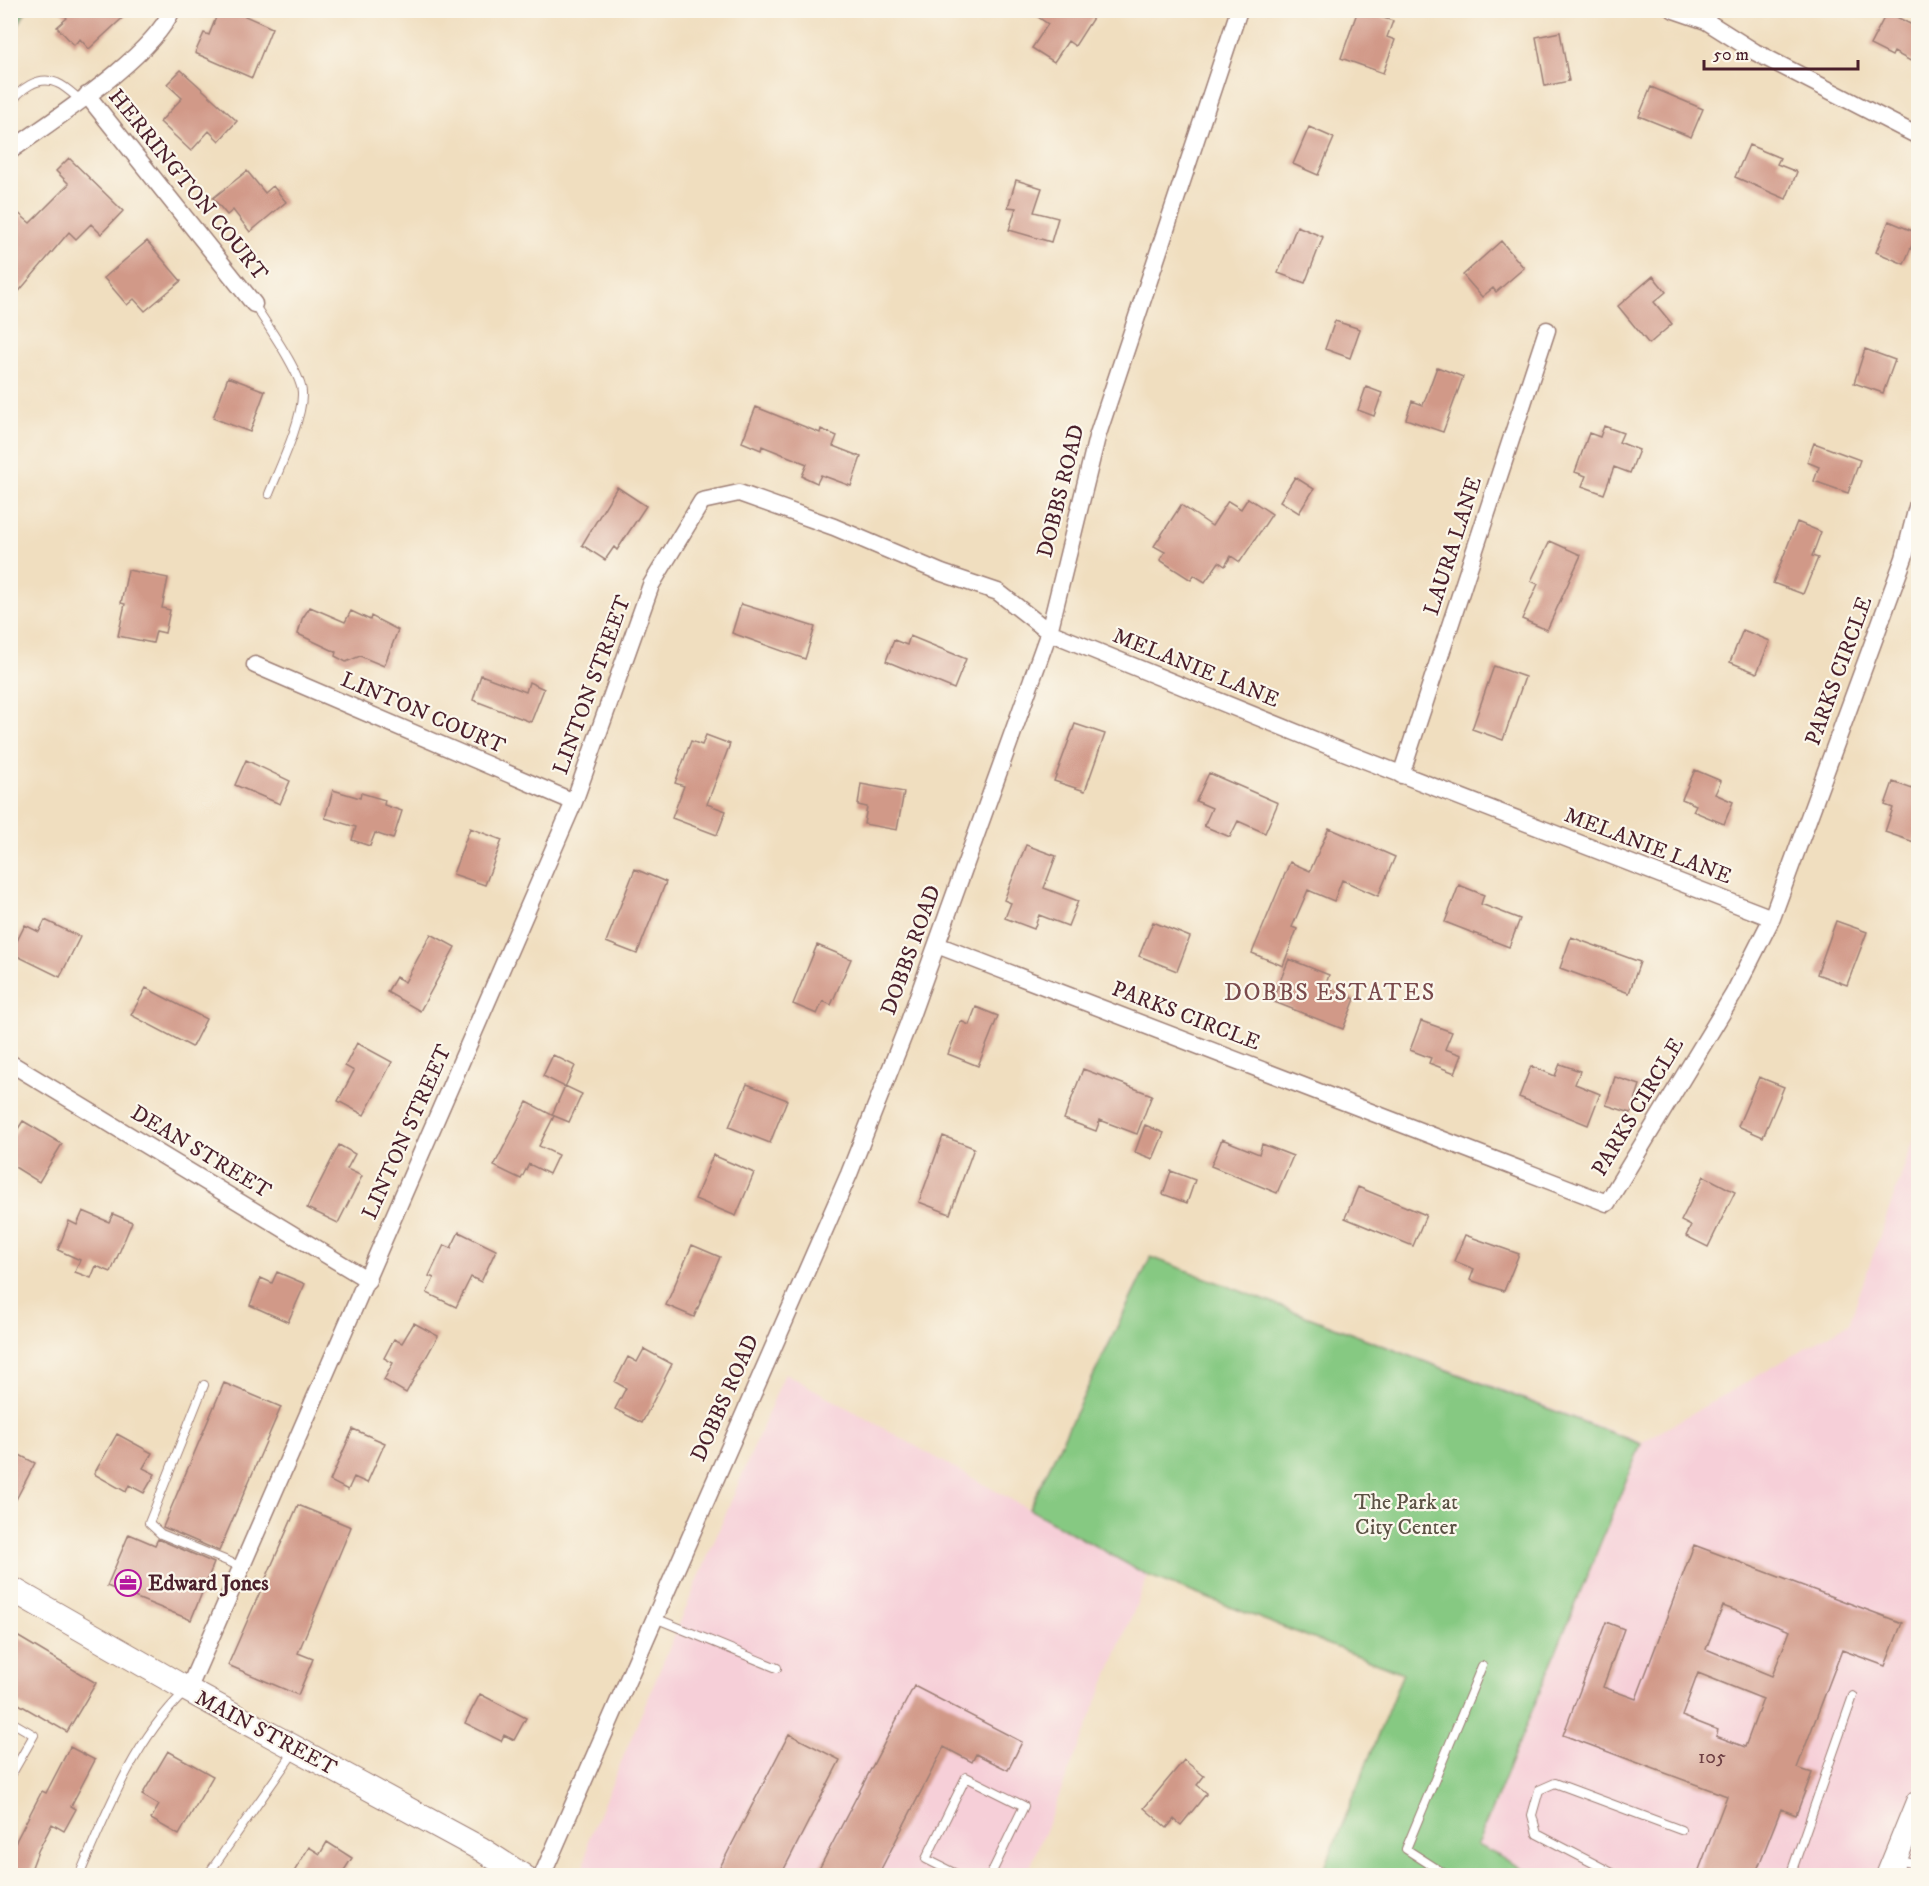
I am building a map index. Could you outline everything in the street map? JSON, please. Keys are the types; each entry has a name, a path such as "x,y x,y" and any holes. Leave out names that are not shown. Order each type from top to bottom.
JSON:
{"main road":[{"name":"MAIN STREET","path":"10,1588 188,1690 481,1849 523,1875"},
{"path":"1892,1866 1918,1802"}],"street":[{"path":"10,151 143,51 168,21 172,10"},
{"name":"DOBBS ROAD","path":"542,1875 849,1174 937,945 1049,632 1097,437 1239,10"},
{"path":"1674,10 1706,21 1755,52 1918,136"},
{"name":"HERRINGTON COURT","path":"84,97 254,304"},
{"name":"LAURA LANE","path":"1401,775 1547,330"},
{"name":"MELANIE LANE","path":"651,585 702,501 739,493 834,527 942,573 998,592 1049,632 1401,775 1772,918"},
{"name":"PARKS CIRCLE","path":"937,945 1607,1203 1733,995 1772,918 1904,558 1918,503"},
{"name":"LINTON STREET","path":"188,1690 574,802 651,585"},
{"name":"LINTON COURT","path":"255,665 574,802"},
{"name":"DEAN STREET","path":"10,1064 368,1280"}],"lane":[{"path":"10,106 27,86 45,80 58,83 84,97"},
{"path":"254,304 289,362 302,391 301,408 269,494"},
{"path":"204,1385 148,1523 161,1534 242,1567"},
{"path":"655,1618 777,1668"},
{"path":"1448,1875 1406,1849 1482,1665"},
{"path":"79,1875 106,1815 136,1759 161,1719 188,1690"},
{"path":"1790,1875 1853,1696"},
{"path":"10,1721 34,1735 10,1777"},
{"path":"207,1875 296,1749"},
{"path":"960,1875 926,1859 966,1777 1024,1806 990,1875"},
{"path":"1618,1875 1537,1834 1532,1815 1539,1790 1555,1783 1682,1830"},
{"path":"1892,1866 1918,1866"}],"shaded area":[{"path":"1918,1128 1918,1875 1537,1875 1478,1845 1642,1444 1152,1257 1030,1509 1148,1576 1027,1875 583,1876 589,1838 785,1373 1028,1509 1150,1256 1642,1442 1849,1323"}],"green space":[{"path":"10,11 26,11 11,39"},
{"name":"The Park at City Center","path":"1151,1257 1641,1444 1477,1845 1536,1875 1322,1875 1403,1673 1147,1575 1029,1509"}],"building":[{"path":"60,10 131,10 89,49 80,39 74,45 57,27 67,18"},
{"path":"219,10 232,10 272,28 252,78 195,53 204,33 209,35"},
{"path":"1028,10 1098,10 1075,46 1068,41 1054,62 1032,48 1048,24"},
{"path":"1358,10 1393,21 1387,37 1395,40 1383,73 1341,58"},
{"path":"1887,12 1918,28 1918,65 1894,52 1892,56 1870,45"},
{"path":"1560,32 1569,81 1545,86 1536,37"},
{"path":"181,70 237,121 219,141 209,131 191,151 160,122 182,98 167,84"},
{"path":"1651,87 1703,109 1691,137 1639,116"},
{"path":"1309,127 1334,138 1318,175 1293,164"},
{"path":"1749,145 1780,158 1777,164 1797,172 1786,199 1735,177"},
{"path":"69,158 123,211 101,234 91,224 76,239 69,232 10,302 10,206 30,223 69,184 56,171"},
{"path":"247,171 265,193 273,186 286,202 250,232 233,210 227,215 213,198"},
{"path":"1016,180 1042,188 1034,212 1058,218 1051,242 1009,230 1016,208 1008,207"},
{"path":"1889,221 1917,233 1904,264 1876,252"},
{"path":"1297,226 1323,237 1305,283 1278,273"},
{"path":"147,241 181,281 145,311 134,299 127,305 104,278"},
{"path":"1501,241 1524,268 1496,292 1493,288 1482,297 1463,275"},
{"path":"1653,276 1666,292 1654,302 1672,324 1649,344 1618,306"},
{"path":"1335,321 1360,329 1350,358 1325,349"},
{"path":"1865,349 1895,360 1883,393 1854,383"},
{"path":"1437,367 1463,377 1443,432 1406,419 1412,401 1423,405"},
{"path":"228,377 265,391 250,432 213,418"},
{"path":"1366,387 1382,393 1374,416 1358,410"},
{"path":"756,407 820,433 821,429 837,436 833,446 861,457 851,486 821,475 817,483 802,476 807,464 762,446 761,450 742,442"},
{"path":"1604,426 1623,433 1619,442 1639,450 1630,473 1614,467 1604,494 1582,486 1586,476 1575,472 1589,433 1600,437"},
{"path":"1814,443 1860,460 1848,493 1814,481 1819,467 1807,462"},
{"path":"1295,477 1314,489 1299,513 1280,501"},
{"path":"617,487 646,506 617,550 614,547 605,560 582,545"},
{"path":"1248,498 1272,514 1240,562 1231,556 1225,566 1219,562 1205,582 1194,575 1191,580 1160,560 1165,552 1154,546 1181,505 1212,526 1228,501 1241,509"},
{"path":"1797,522 1821,532 1812,556 1818,558 1803,594 1773,583"},
{"path":"1550,541 1581,555 1547,630 1522,619 1538,584 1531,581"},
{"path":"128,570 168,578 162,608 170,610 165,633 156,631 153,643 118,636 125,604 121,603"},
{"path":"741,604 815,627 805,659 732,633"},
{"path":"310,607 345,622 351,611 370,620 371,616 398,630 384,666 360,656 346,662 335,656 336,652 298,634 302,619"},
{"path":"1743,630 1770,641 1757,673 1730,662"},
{"path":"910,636 966,659 954,689 886,661 894,640 907,645"},
{"path":"1494,666 1525,677 1503,740 1472,729"},
{"path":"481,675 526,692 529,682 544,689 531,722 473,700"},
{"path":"1075,724 1105,734 1085,791 1054,781"},
{"path":"706,735 730,744 707,804 726,811 717,835 672,818 684,786 675,783 691,741 702,745"},
{"path":"246,760 290,781 280,804 235,785"},
{"path":"1695,770 1721,781 1715,794 1733,802 1724,824 1693,811 1696,805 1682,799"},
{"path":"1209,773 1278,803 1265,833 1238,821 1230,837 1204,826 1212,808 1196,801"},
{"path":"1893,782 1918,791 1918,829 1914,842 1885,832 1893,808 1885,805"},
{"path":"861,784 904,792 897,830 864,824 867,807 858,805"},
{"path":"333,790 360,798 361,793 385,800 384,805 402,811 393,839 375,833 370,846 352,840 356,827 325,818"},
{"path":"470,828 502,840 485,885 453,874"},
{"path":"1329,828 1395,857 1378,896 1342,880 1334,901 1308,890 1292,927 1297,929 1283,966 1252,953 1290,862 1310,871"},
{"path":"1026,845 1056,856 1044,888 1078,901 1068,926 1039,915 1034,929 1005,918 1011,903 1004,900"},
{"path":"635,869 666,882 637,954 606,942"},
{"path":"1459,885 1484,895 1481,904 1520,919 1509,947 1445,922"},
{"path":"45,920 80,937 60,977 11,953 25,925 39,932"},
{"path":"1836,921 1867,932 1847,985 1817,974"},
{"path":"1153,922 1190,937 1177,971 1139,956"},
{"path":"431,934 455,947 420,1011 387,992 396,977 405,982"},
{"path":"1571,937 1640,962 1629,993 1560,968"},
{"path":"817,945 851,959 831,1005 823,1001 817,1014 793,1004"},
{"path":"1289,959 1329,975 1325,987 1355,999 1343,1029 1272,1001"},
{"path":"146,988 206,1019 192,1047 131,1015"},
{"path":"976,1007 998,1016 978,1066 948,1054 961,1021 969,1025"},
{"path":"1421,1021 1452,1032 1445,1049 1462,1055 1455,1073 1429,1063 1431,1058 1410,1050"},
{"path":"357,1043 392,1062 364,1115 338,1101 354,1071 345,1066"},
{"path":"553,1055 575,1066 565,1087 543,1076"},
{"path":"1560,1064 1580,1071 1575,1084 1600,1094 1588,1125 1519,1097 1531,1066 1555,1076"},
{"path":"1083,1069 1152,1095 1137,1134 1100,1120 1096,1131 1064,1119"},
{"path":"1615,1077 1640,1085 1631,1113 1606,1105"},
{"path":"1759,1077 1784,1087 1763,1137 1738,1126"},
{"path":"747,1084 787,1100 770,1143 729,1127"},
{"path":"565,1086 582,1094 569,1122 552,1115"},
{"path":"527,1102 554,1116 539,1146 558,1155 549,1174 529,1164 521,1179 494,1166"},
{"path":"23,1121 62,1144 39,1182 10,1164 10,1141"},
{"path":"1145,1125 1164,1133 1153,1159 1135,1152"},
{"path":"943,1136 974,1148 950,1214 919,1202"},
{"path":"1222,1139 1259,1154 1262,1144 1293,1156 1277,1193 1211,1166"},
{"path":"339,1145 355,1154 347,1169 362,1176 338,1223 307,1208"},
{"path":"713,1155 754,1173 736,1216 695,1199"},
{"path":"1171,1171 1195,1180 1187,1203 1163,1194"},
{"path":"1704,1176 1735,1192 1708,1247 1686,1236 1691,1226 1681,1221"},
{"path":"1358,1187 1426,1215 1413,1246 1345,1218"},
{"path":"83,1211 109,1222 113,1214 132,1222 111,1272 96,1266 91,1278 75,1272 80,1260 58,1250 69,1221 77,1225"},
{"path":"459,1232 496,1250 481,1282 471,1277 456,1307 427,1293 434,1278 429,1276 444,1245 451,1248"},
{"path":"1465,1235 1519,1254 1504,1291 1470,1280 1474,1269 1454,1261"},
{"path":"692,1245 720,1257 694,1317 666,1305"},
{"path":"277,1272 305,1284 288,1322 250,1305 261,1278 272,1283"},
{"path":"414,1323 438,1336 406,1393 384,1380 393,1363 384,1358 394,1339 402,1343"},
{"path":"644,1349 672,1364 642,1423 615,1409 626,1388 615,1382 628,1357 637,1362"},
{"path":"224,1383 281,1407 219,1551 163,1527"},
{"path":"353,1429 385,1443 367,1483 354,1477 348,1490 330,1481"},
{"path":"117,1434 152,1453 143,1468 155,1474 144,1493 129,1485 126,1492 94,1474"},
{"path":"10,1450 35,1463 10,1511"},
{"path":"298,1505 351,1527 298,1653 313,1659 298,1695 228,1665"},
{"path":"129,1534 155,1545 158,1539 214,1563 191,1620 107,1586"},
{"path":"1694,1545 1902,1623 1885,1666 1842,1650 1797,1768 1812,1773 1796,1815 1781,1809 1755,1875 1697,1875 1727,1796 1563,1735 1606,1622 1624,1629 1603,1687 1636,1699","holes":["1723,1606 1790,1631 1772,1676 1706,1649","1698,1673 1763,1699 1745,1747 1716,1736 1718,1730 1682,1716"]},
{"path":"17,1636 96,1683 67,1732 10,1699 10,1647"},
{"path":"914,1686 1022,1742 1008,1770 976,1754 972,1762 944,1747 878,1875 816,1875"},
{"path":"480,1694 526,1718 514,1740 504,1735 501,1741 465,1723"},
{"path":"789,1734 840,1760 781,1875 716,1875"},
{"path":"70,1747 95,1760 71,1806 76,1809 64,1831 52,1824 29,1875 10,1875 10,1856 17,1839 42,1791 46,1793"},
{"path":"168,1751 213,1776 179,1835 151,1819 159,1805 142,1795"},
{"path":"1184,1760 1204,1776 1197,1785 1207,1793 1181,1825 1174,1819 1167,1828 1144,1808"},
{"path":"327,1842 352,1858 341,1875 292,1875 309,1847 320,1854"}],"place":[{"name":"Edward Jones","path":"128,1583"}],"district":[{"name":"DOBBS ESTATES","path":"1330,993"}]}
